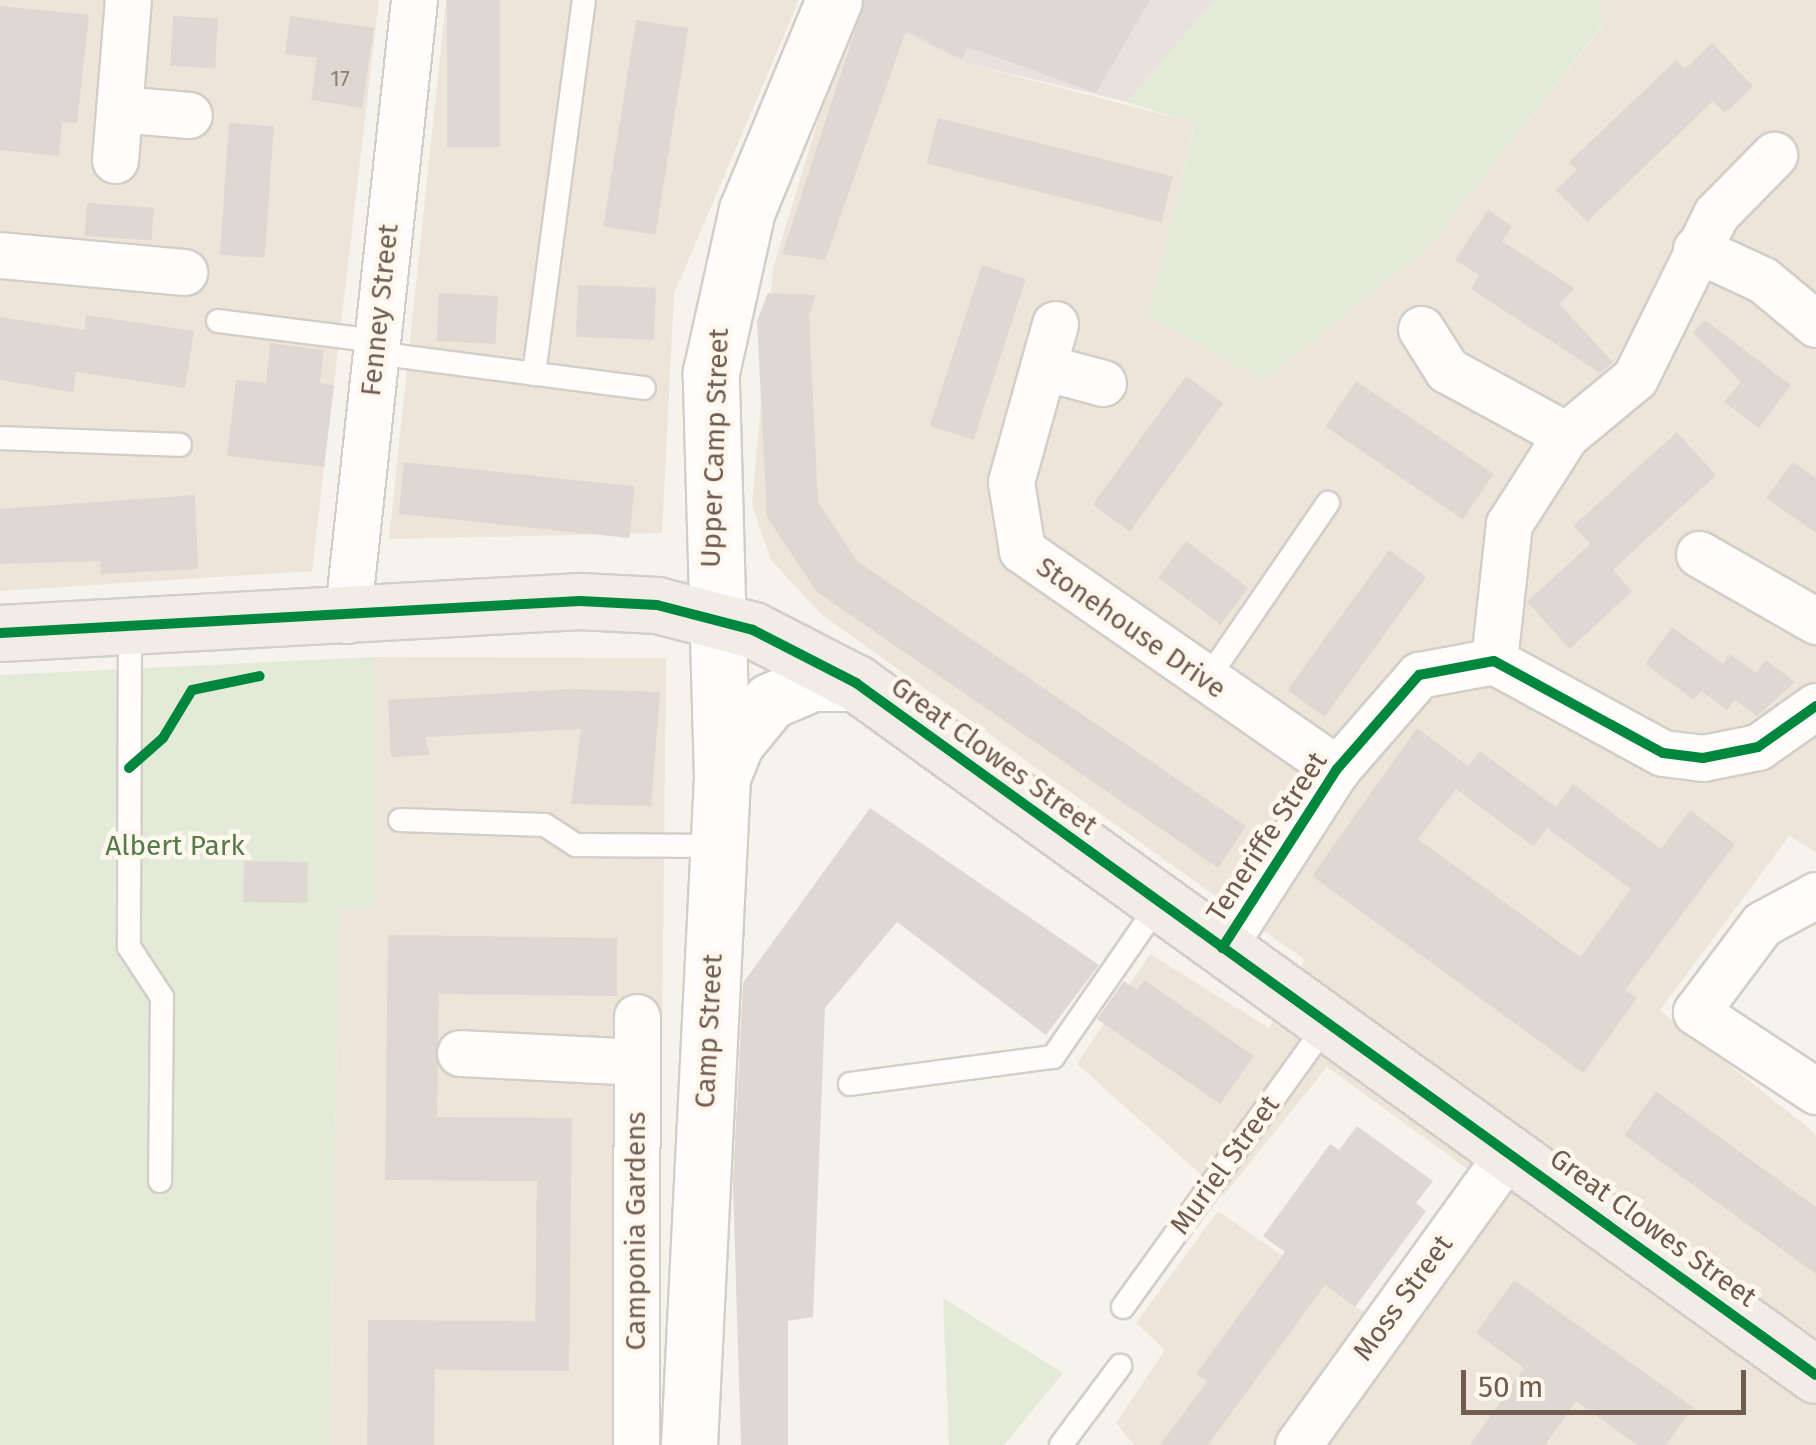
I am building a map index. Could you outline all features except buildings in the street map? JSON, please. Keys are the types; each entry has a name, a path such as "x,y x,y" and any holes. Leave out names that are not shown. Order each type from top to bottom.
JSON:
{"main road":[{"name":"Upper Camp Street","path":"712,617 718,320 765,157 834,0"},
{"name":"Great Clowes Street","path":"0,633 130,632 580,601 712,617 856,683 1816,1374"},
{"name":"Camp Street","path":"688,1445 722,777 712,617"},
{"path":"722,777 734,744 770,701 812,683 856,683"}],"street":[{"path":"115,160 128,0"},
{"name":"Fenney Street","path":"347,620 406,1"},
{"path":"119,110 189,115"},
{"path":"1774,155 1716,214 1635,378 1566,435 1509,524 1494,662 1663,753 1703,758 1758,747 1816,706"},
{"path":"1696,249 1763,280 1816,324"},
{"path":"0,254 184,272"},
{"name":"Stonehouse Drive","path":"1055,324 1011,482 1022,550 1336,769"},
{"path":"1421,328 1447,370 1566,435"},
{"path":"1043,367 1103,384"},
{"path":"1699,554 1816,621"},
{"name":"Teneriffe Street","path":"1222,948 1336,769 1419,675 1494,662"},
{"path":"1816,895 1762,924 1696,1012 1816,1090"},
{"name":"Camponia Gardens","path":"636,1017 636,1445"},
{"path":"460,1053 637,1062"},
{"name":"Moss Street","path":"1298,1445 1510,1152"}],"lane":[{"path":"534,374 584,0"},
{"path":"218,321 534,374 644,388"},
{"path":"0,438 180,446"},
{"path":"1206,681 1328,503"},
{"path":"130,632 130,947 162,998 160,1181"},
{"path":"400,820 545,825 576,846 718,846"},
{"path":"850,1084 1053,1057 1159,904"},
{"name":"Muriel Street","path":"1122,1307 1327,1024"},
{"path":"1061,1445 1120,1366"}],"shaded area":[{"path":"0,0 379,0 312,571 0,591"},
{"path":"446,0 799,0 674,294 662,533 389,539"},
{"path":"856,0 1216,0 1127,102 963,62 852,9"},
{"path":"1598,0 1816,0 1816,852 1789,836 1660,1010 1816,1134 1816,1445 1134,1445 1116,1423 1165,1350 1136,1323 1218,1211 1372,1318 1470,1171 1327,1067 1224,1195 1077,1064 1150,954 1269,1028 1305,960 821,614 771,560 752,505 773,268 852,9 963,62 1195,123 1148,317 1265,381 1430,245 1604,24"},
{"path":"375,657 666,658 658,1445 330,1445 339,909 374,909"}],"green space":[{"path":"1216,0 1598,0 1604,23 1430,245 1265,381 1148,317 1195,124 1127,102"},
{"name":"Albert Park","path":"375,657 375,909 339,910 330,1445 0,1445 0,675"},
{"path":"943,1298 1063,1373 1004,1445 949,1445"}],"cycle path":[{"path":"0,633 580,601 657,605 753,630 856,683 1816,1375"},
{"path":"1222,948 1337,769 1419,675 1494,661 1663,753 1703,758 1758,747 1816,706"},
{"path":"129,768 163,738 192,690 260,676"}]}
